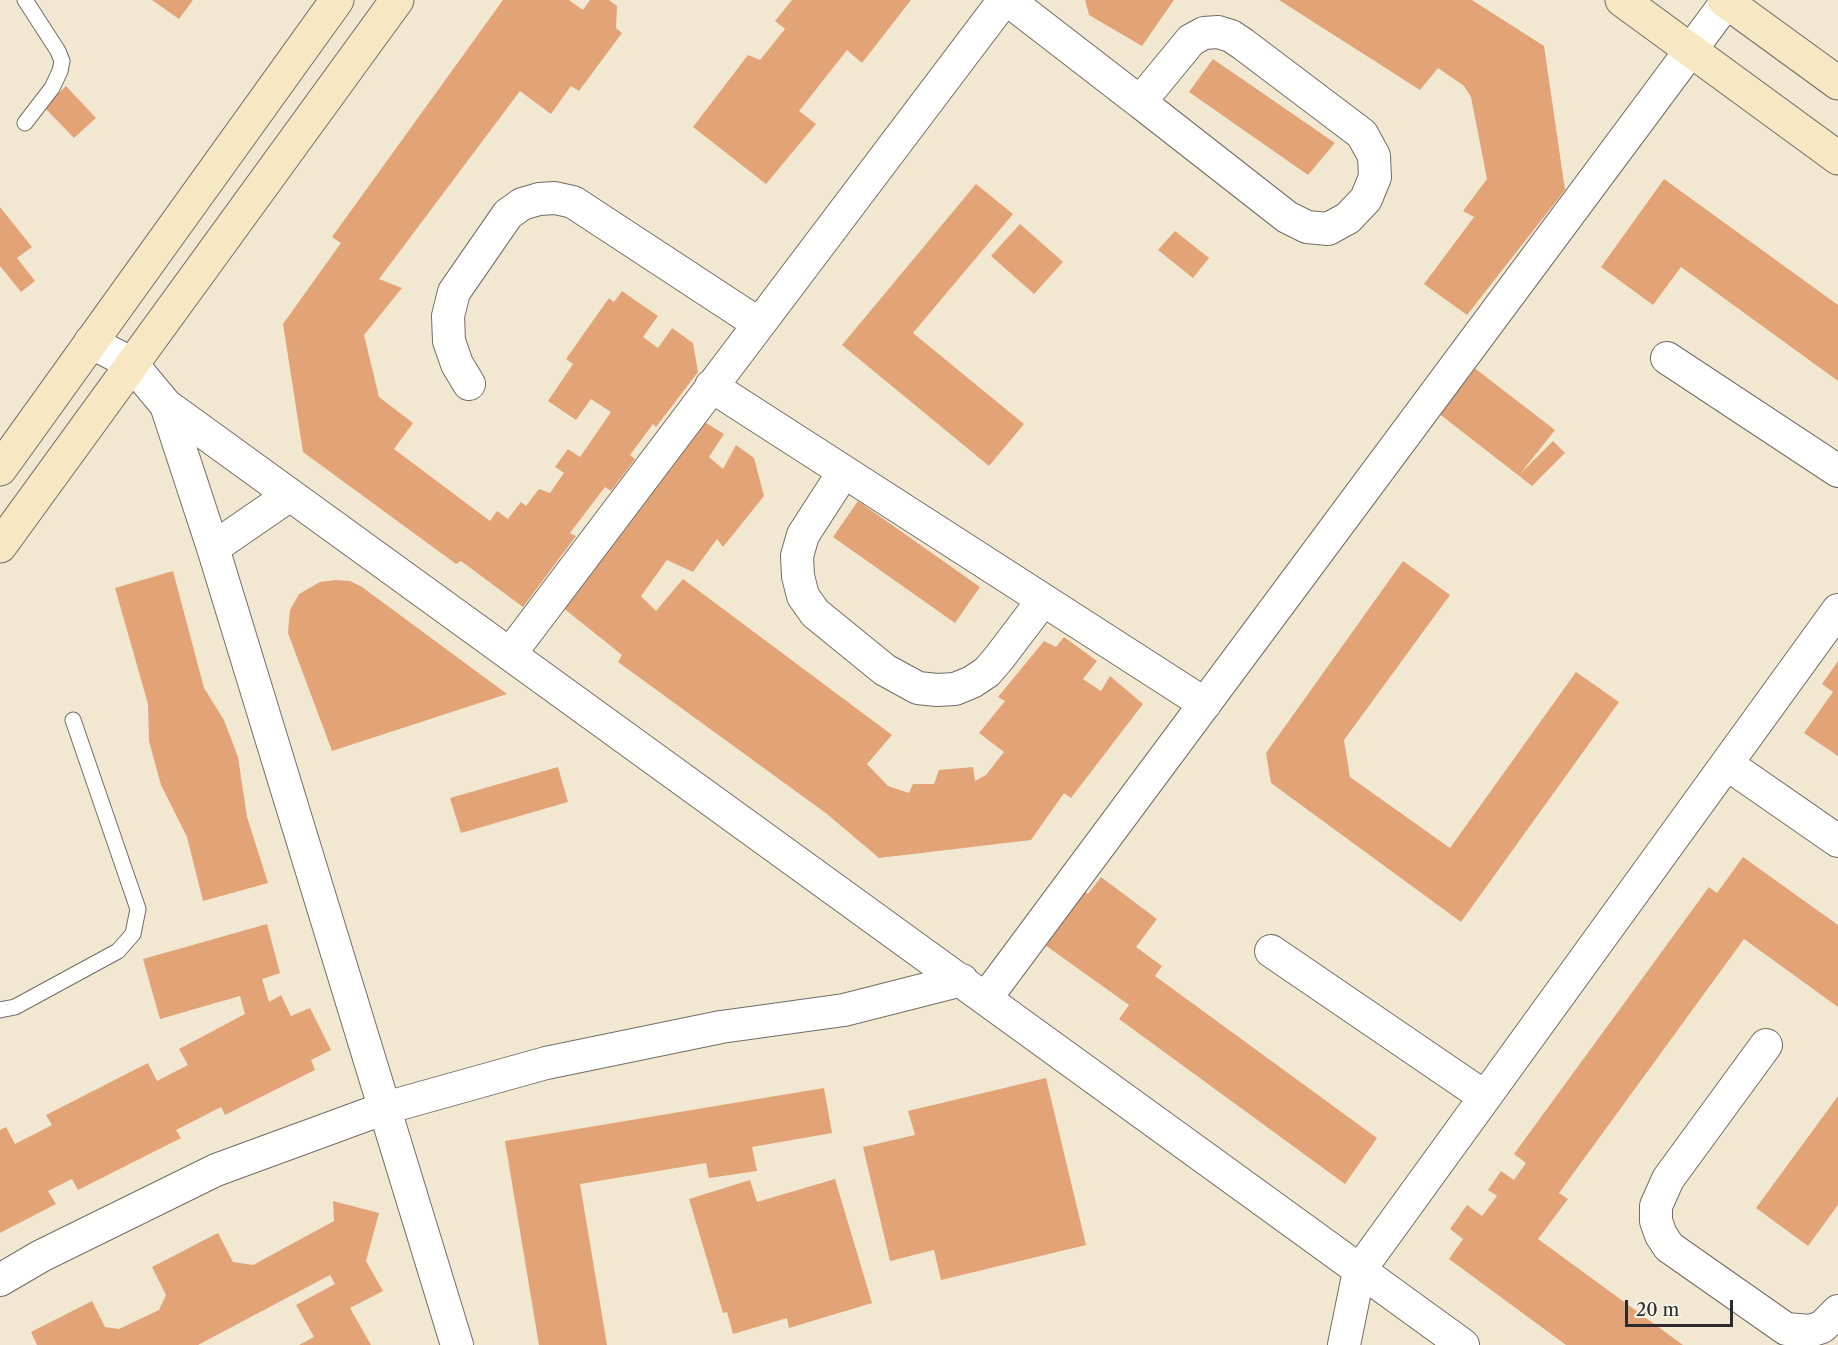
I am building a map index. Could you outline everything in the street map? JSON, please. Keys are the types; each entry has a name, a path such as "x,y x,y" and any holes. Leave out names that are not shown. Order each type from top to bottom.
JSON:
{"main road":[{"path":"0,469 337,0"},
{"path":"0,546 397,0"},
{"path":"1622,0 1838,158"},
{"path":"1726,1 1838,84"}],"street":[{"path":"510,654 1006,0 1270,205 1307,227 1328,229 1348,218 1366,199 1375,177 1374,156 1362,134 1343,117 1232,36 1218,32 1204,33 1191,40 1140,102"},
{"path":"0,1280 41,1256 216,1170 385,1108 546,1063 721,1027 974,989 1205,704 1726,1"},
{"path":"470,384 457,364 449,341 448,316 454,292 508,214 522,204 539,199 555,198 573,202 759,324"},
{"path":"90,342 131,363 166,405 1463,1345"},
{"path":"1667,358 1838,471"},
{"path":"711,386 1205,704"},
{"path":"166,405 213,548 457,1345"},
{"path":"843,473 803,535 797,556 798,576 803,596 814,614 902,681 927,689 955,689 972,682 987,672 1043,600"},
{"path":"213,548 290,495"},
{"path":"1344,1345 1359,1271 1838,610"},
{"path":"1726,764 1838,841"},
{"path":"1270,951 1485,1097"},
{"path":"1766,1045 1668,1179 1656,1206 1656,1221 1669,1247 1786,1329 1810,1331 1822,1327 1838,1311"}],"lane":[{"path":"25,0 62,61 52,88 25,123"},
{"path":"0,1010 15,1007 118,951 133,934 138,909 73,720"}],"building":[{"path":"152,0 193,0 179,19"},
{"path":"503,0 569,0 583,10 590,0 609,0 617,6 616,28 622,33 579,91 571,86 551,114 520,91 379,279 402,288 364,335 379,397 413,423 394,449 490,521 497,511 508,519 521,502 526,506 539,489 550,493 564,473 555,467 568,449 580,457 611,412 591,399 576,420 548,401 573,364 566,359 609,298 614,302 622,291 658,316 643,337 658,348 672,328 693,343 698,372 656,427 653,424 630,455 635,459 611,491 605,487 570,533 576,536 523,607 461,561 456,564 303,452 283,324 341,243 332,237"},
{"path":"792,0 911,0 862,63 847,50 799,111 816,124 766,184 693,127 748,55 760,60 785,29 775,21"},
{"path":"1085,0 1174,0 1142,46 1089,15"},
{"path":"1279,0 1472,0 1544,46 1565,190 1467,315 1424,284 1474,217 1463,211 1487,179 1471,97 1464,86 1438,68 1420,90"},
{"path":"1213,59 1335,143 1308,175 1189,92"},
{"path":"66,86 96,118 74,138 44,107"},
{"path":"1664,179 1838,305 1838,381 1681,267 1653,305 1601,267"},
{"path":"976,184 1013,214 913,333 1024,424 989,466 842,345"},
{"path":"0,207 32,247 17,258 35,281 21,292 0,266"},
{"path":"1020,224 1063,262 1034,294 991,256"},
{"path":"1175,231 1209,258 1193,278 1158,250"},
{"path":"1468,363 1555,430 1520,474 1553,441 1565,453 1532,486 1433,409"},
{"path":"703,421 724,434 709,457 723,469 736,445 754,458 764,496 723,547 717,539 693,572 667,560 641,596 656,611 683,579 892,735 867,764 888,786 909,793 913,784 934,784 939,770 973,767 975,781 986,775 1004,752 979,733 1005,701 998,697 1044,641 1056,647 1064,637 1097,661 1083,679 1101,691 1110,676 1143,704 1071,798 1064,793 1031,840 879,858 827,814 618,662 622,655 562,607"},
{"path":"858,501 980,587 955,623 833,537"},
{"path":"1403,561 1450,595 1344,740 1350,777 1450,848 1576,672 1619,702 1461,922 1271,783 1266,753"},
{"path":"173,571 204,688 224,720 238,757 247,817 268,883 203,901 187,837 161,785 149,741 148,704 115,588"},
{"path":"350,581 362,587 507,694 332,751 288,633 290,610 299,594 320,582"},
{"path":"1838,661 1838,756 1804,733 1833,692 1822,684"},
{"path":"558,767 568,802 461,833 450,798"},
{"path":"1743,857 1838,925 1838,1007 1744,939 1559,1193 1568,1199 1538,1239 1683,1345 1566,1345 1449,1259 1463,1239 1450,1229 1467,1205 1482,1216 1497,1196 1488,1190 1501,1171 1514,1180 1526,1163 1514,1154 1709,887 1717,893"},
{"path":"1101,877 1157,919 1136,947 1162,966 1155,976 1377,1138 1345,1184 1119,1019 1129,1005 1045,945 1078,887 1088,894"},
{"path":"267,924 280,973 262,979 269,1002 281,995 291,1016 310,1008 331,1050 311,1060 315,1070 225,1115 221,1107 176,1130 181,1138 78,1190 72,1179 48,1191 56,1204 0,1233 0,1130 6,1127 15,1144 52,1125 46,1115 148,1063 157,1081 188,1065 179,1049 245,1014 240,996 160,1019 143,959"},
{"path":"1046,1078 1086,1245 941,1280 934,1250 890,1261 863,1147 915,1135 908,1111"},
{"path":"824,1088 832,1133 752,1147 757,1171 709,1178 706,1163 580,1184 607,1345 539,1345 505,1141"},
{"path":"1838,1096 1838,1205 1808,1246 1756,1208"},
{"path":"835,1179 872,1303 789,1328 787,1318 733,1334 727,1312 723,1313 689,1199 750,1180 757,1202"},
{"path":"333,1201 379,1213 366,1261 383,1291 350,1308 371,1345 299,1345 314,1337 296,1305 335,1284 330,1275 198,1345 37,1345 31,1332 92,1301 105,1327 119,1329 159,1310 166,1295 152,1267 218,1233 233,1262 253,1265 334,1221"}]}
